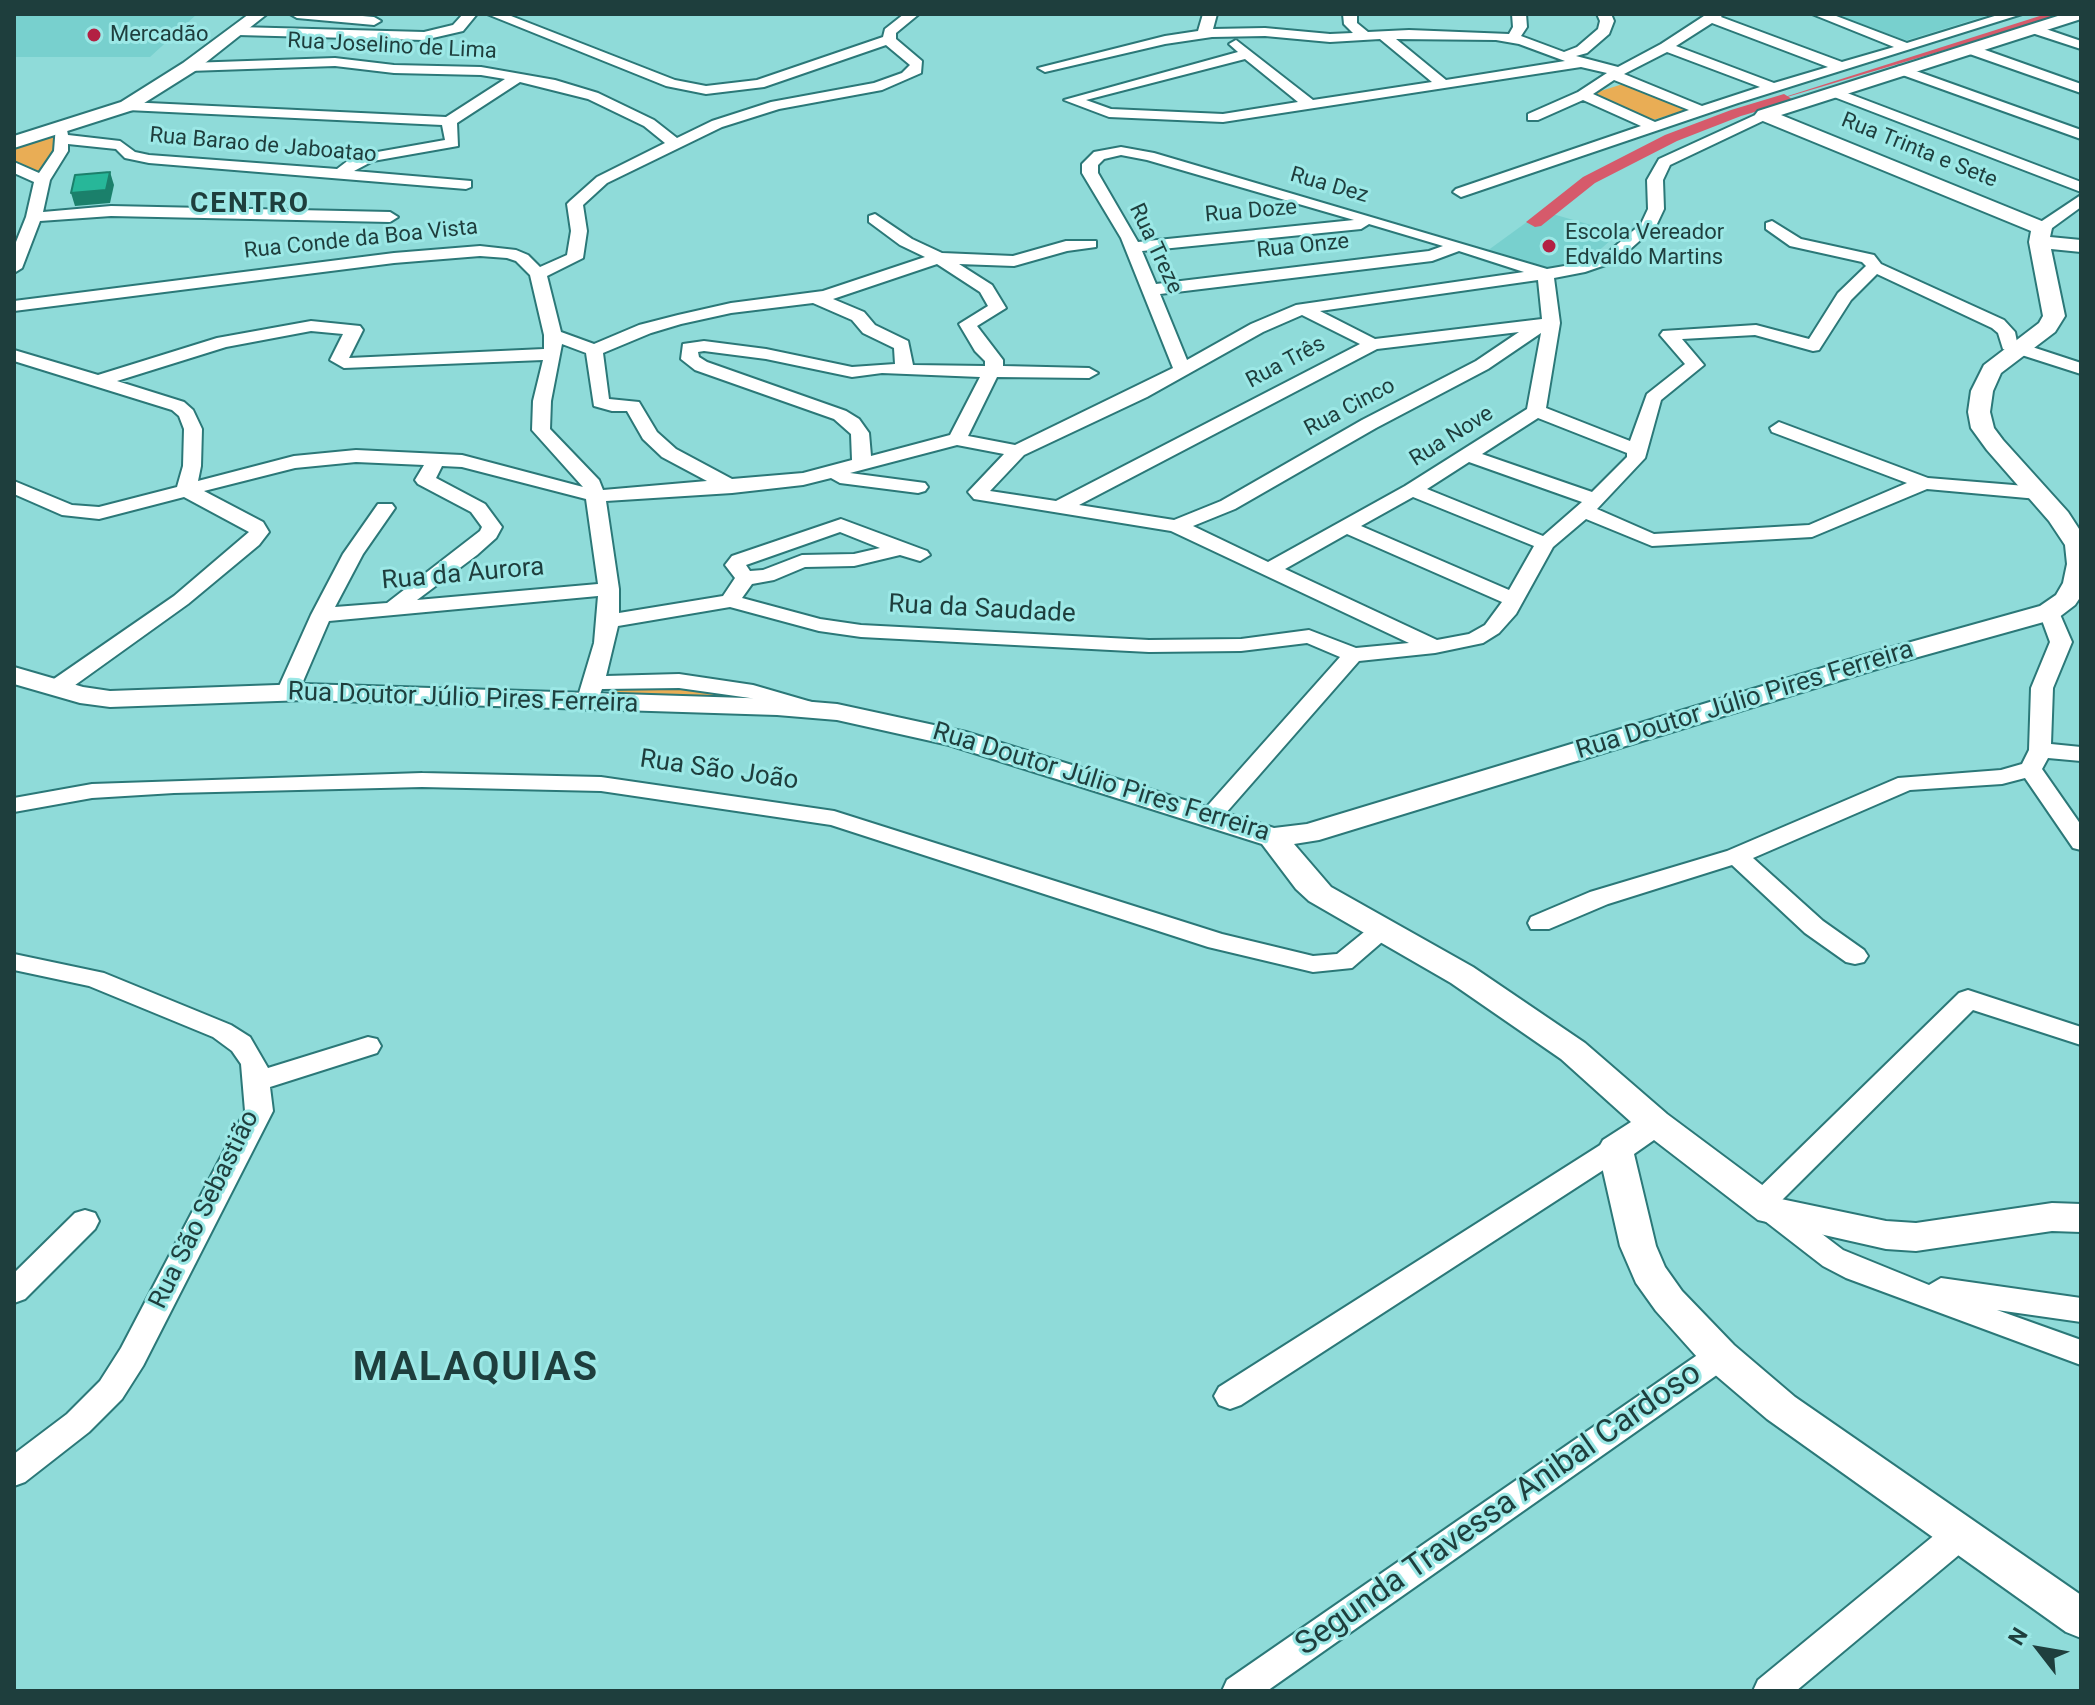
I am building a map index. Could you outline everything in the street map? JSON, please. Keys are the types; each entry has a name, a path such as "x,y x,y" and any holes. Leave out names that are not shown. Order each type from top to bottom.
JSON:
{"street":[{"path":"14,142 62,134 127,106 189,67 259,14"},
{"path":"297,14 422,26"},
{"path":"238,31 424,36 458,28 470,14"},
{"path":"494,14 671,83 706,90 759,84 889,39"},
{"path":"591,693 608,621 609,589 592,484 541,430 542,401 553,345 538,274 571,260 577,254 579,231 573,209 590,188 717,124 776,105 877,87 916,70 917,64 895,48 889,39 890,32 912,14"},
{"path":"1210,14 1215,33 1247,54 1310,105"},
{"path":"1350,14 1351,24 1365,36"},
{"path":"1513,38 1520,27 1519,14"},
{"path":"1564,56 1582,50 1604,31 1607,21 1604,14"},
{"path":"1819,14 1907,47"},
{"path":"1461,192 1733,100 2015,14"},
{"path":"1435,647 1176,526 979,494 1017,451 1141,393 1257,328 1302,309 1579,269 1611,258 1648,226 1656,209 1655,180 1664,162 1764,115 2081,14"},
{"path":"1533,117 1583,95 1714,16 1842,67"},
{"path":"1045,68 1149,43 1215,33 1265,32 1330,38 1408,29 1479,40 1513,38 1617,73 1703,111"},
{"path":"2034,29 2081,45"},
{"path":"1382,34 1444,85"},
{"path":"1666,47 1775,88"},
{"path":"1969,49 2081,89"},
{"path":"1247,54 1071,100 1109,113 1208,118 1581,63"},
{"name":"Rua Joselino de Lima","path":"189,67 335,62 394,69 481,71 593,96 649,123 674,143"},
{"path":"1902,70 2081,135"},
{"path":"127,106 449,121 518,77"},
{"path":"1834,92 2081,187"},
{"path":"1583,95 1655,127"},
{"name":"Rua Trinta e Sete","path":"1764,115 2040,235 2081,246"},
{"path":"341,174 355,162 371,157 453,143 449,121"},
{"path":"14,268 34,217 42,180 55,162 62,134"},
{"name":"Rua Barao de Jaboatao","path":"62,134 120,145 130,155 149,159 466,184"},
{"name":"Rua Dez","path":"1099,155 1121,151 1149,156 1545,273"},
{"name":"Rua Treze","path":"1099,155 1090,164 1090,173 1132,247 1182,369"},
{"path":"14,167 42,180"},
{"path":"2081,200 2040,235 2054,316 2047,327 1992,370 1982,391 1979,412 1983,428 1995,445 2079,545 2080,564 2076,583 2066,600 2049,612 2061,639 2042,688 2036,760 2081,843"},
{"path":"34,217 103,211 390,217"},
{"path":"875,219 906,242 939,258 986,289 998,308 973,321 968,328 994,360 993,371 957,439"},
{"name":"Rua Doze","path":"1132,247 1374,222"},
{"path":"1772,226 1796,243 1871,262 1998,324 2006,332 2008,343 2081,369"},
{"path":"1210,817 1353,655 1435,647 1476,639 1492,629 1514,600 1545,544 1589,506 1636,458 1653,398 1695,365 1669,335 1756,330 1813,346 1871,262 1878,239"},
{"path":"102,380 223,342 311,326 354,330 339,360 344,363 553,345 594,350 645,329 760,304 817,298 939,258 1014,261 1066,246 1090,244"},
{"name":"Rua Onze","path":"1152,290 1247,276 1432,256 1458,245"},
{"name":"Rua Conde da Boa Vista","path":"14,306 290,270 480,251 522,258 538,274"},
{"path":"1545,273 1547,323 1536,411 1636,450"},
{"path":"817,298 858,316 869,329 902,345 905,370"},
{"path":"1302,309 1373,344"},
{"name":"Rua Três","path":"1062,506 1373,344 1547,323"},
{"name":"Rua Cinco","path":"1176,526 1228,505 1369,424 1482,365 1547,323"},
{"path":"862,465 860,433 852,423 840,415 701,366 690,359 689,348 704,346 766,354 852,372 882,368 1089,373"},
{"path":"594,350 600,402 612,406 633,406 650,435 669,453 732,487"},
{"path":"14,355 164,399 187,414 193,429 192,466 186,490"},
{"name":"Rua Nove","path":"1270,569 1412,490 1536,411"},
{"path":"1779,428 1925,483 2038,493"},
{"path":"14,487 83,514 99,513 320,457 437,458 495,467 596,496 732,487 821,474 957,439 1017,451"},
{"path":"1467,455 1589,506 1652,540 1700,535 1788,533 1820,528 1888,496 1925,483"},
{"path":"390,610 470,551 489,534 492,527 478,508 425,480 437,458"},
{"path":"821,474 918,487"},
{"path":"56,688 160,616 259,532 256,526 186,490"},
{"path":"1412,490 1545,544"},
{"path":"287,693 321,615 353,554 385,508"},
{"path":"841,525 911,552 854,560 802,561 767,576 745,578 735,565 739,560 841,525"},
{"path":"1346,527 1514,600"},
{"path":"730,601 745,578"},
{"name":"Rua da Aurora","path":"321,615 609,589"},
{"name":"Rua da Saudade","path":"608,621 730,601 819,625 861,631 1149,646 1241,645 1309,636 1353,655"},
{"name":"Rua Doutor Júlio Pires Ferreira","path":"14,675 56,688 110,699 287,693 591,693 810,709 956,738 1273,837 1309,833 1884,658 2049,612"},
{"path":"1540,923 1599,898 1736,856 1906,783 2002,777 2036,760 2081,754"},
{"name":"Rua São João","path":"14,805 92,791 174,786 422,780 601,784 834,818 1203,937 1313,964 1343,962 1383,930"},
{"path":"1273,837 1320,894 1462,975 1573,1051 1655,1123 1833,1258 1856,1270 2081,1353"},
{"path":"1736,856 1814,927 1855,956"},
{"name":"Rua São Sebastião","path":"14,962 95,979 222,1031 241,1044 254,1063 259,1111 132,1357 111,1390 78,1423 14,1472"},
{"path":"1766,1207 1968,999 2081,1036"},
{"path":"254,1082 368,1046"},
{"path":"1230,1396 1655,1123"},
{"path":"1615,1149 1638,1246 1649,1273 1669,1301 1720,1356 1781,1408 2081,1619"},
{"path":"1766,1207 1886,1235 1916,1237 2052,1217 2081,1218"},
{"path":"14,1291 85,1221"},
{"path":"1899,1284 2081,1310"},
{"name":"Segunda Travessa Anibal Cardoso","path":"1239,1691 1720,1356"},
{"path":"1789,1686 1960,1534"}],"shaded area":[{"name":"Mercadão","path":"14,14 197,14 150,57 14,57"},
{"path":"1833,14 1992,14 1901,42"},
{"path":"2046,14 2066,14 1750,108"},
{"path":"1626,83 1689,109 1650,121 1588,95"},
{"path":"61,128 62,149 42,180 14,167 14,142"},
{"name":"Escola Vereador Edvaldo Martins","path":"1542,211 1619,233 1587,261 1540,279 1476,259"},
{"path":"684,678 850,708 610,698 610,681"}],"building":[{"path":"110,172 106,190 71,193 75,175"}],"waterway":[{"path":"1535,222 1589,180 1671,138 1736,113 1784,99"}],"place":[{"name":"Mercadão","path":"94,35"},
{"name":"Escola Vereador Edvaldo Martins","path":"1549,246"}],"district":[{"name":"CENTRO","path":"250,205"},
{"name":"MALAQUIAS","path":"476,1370"}]}
